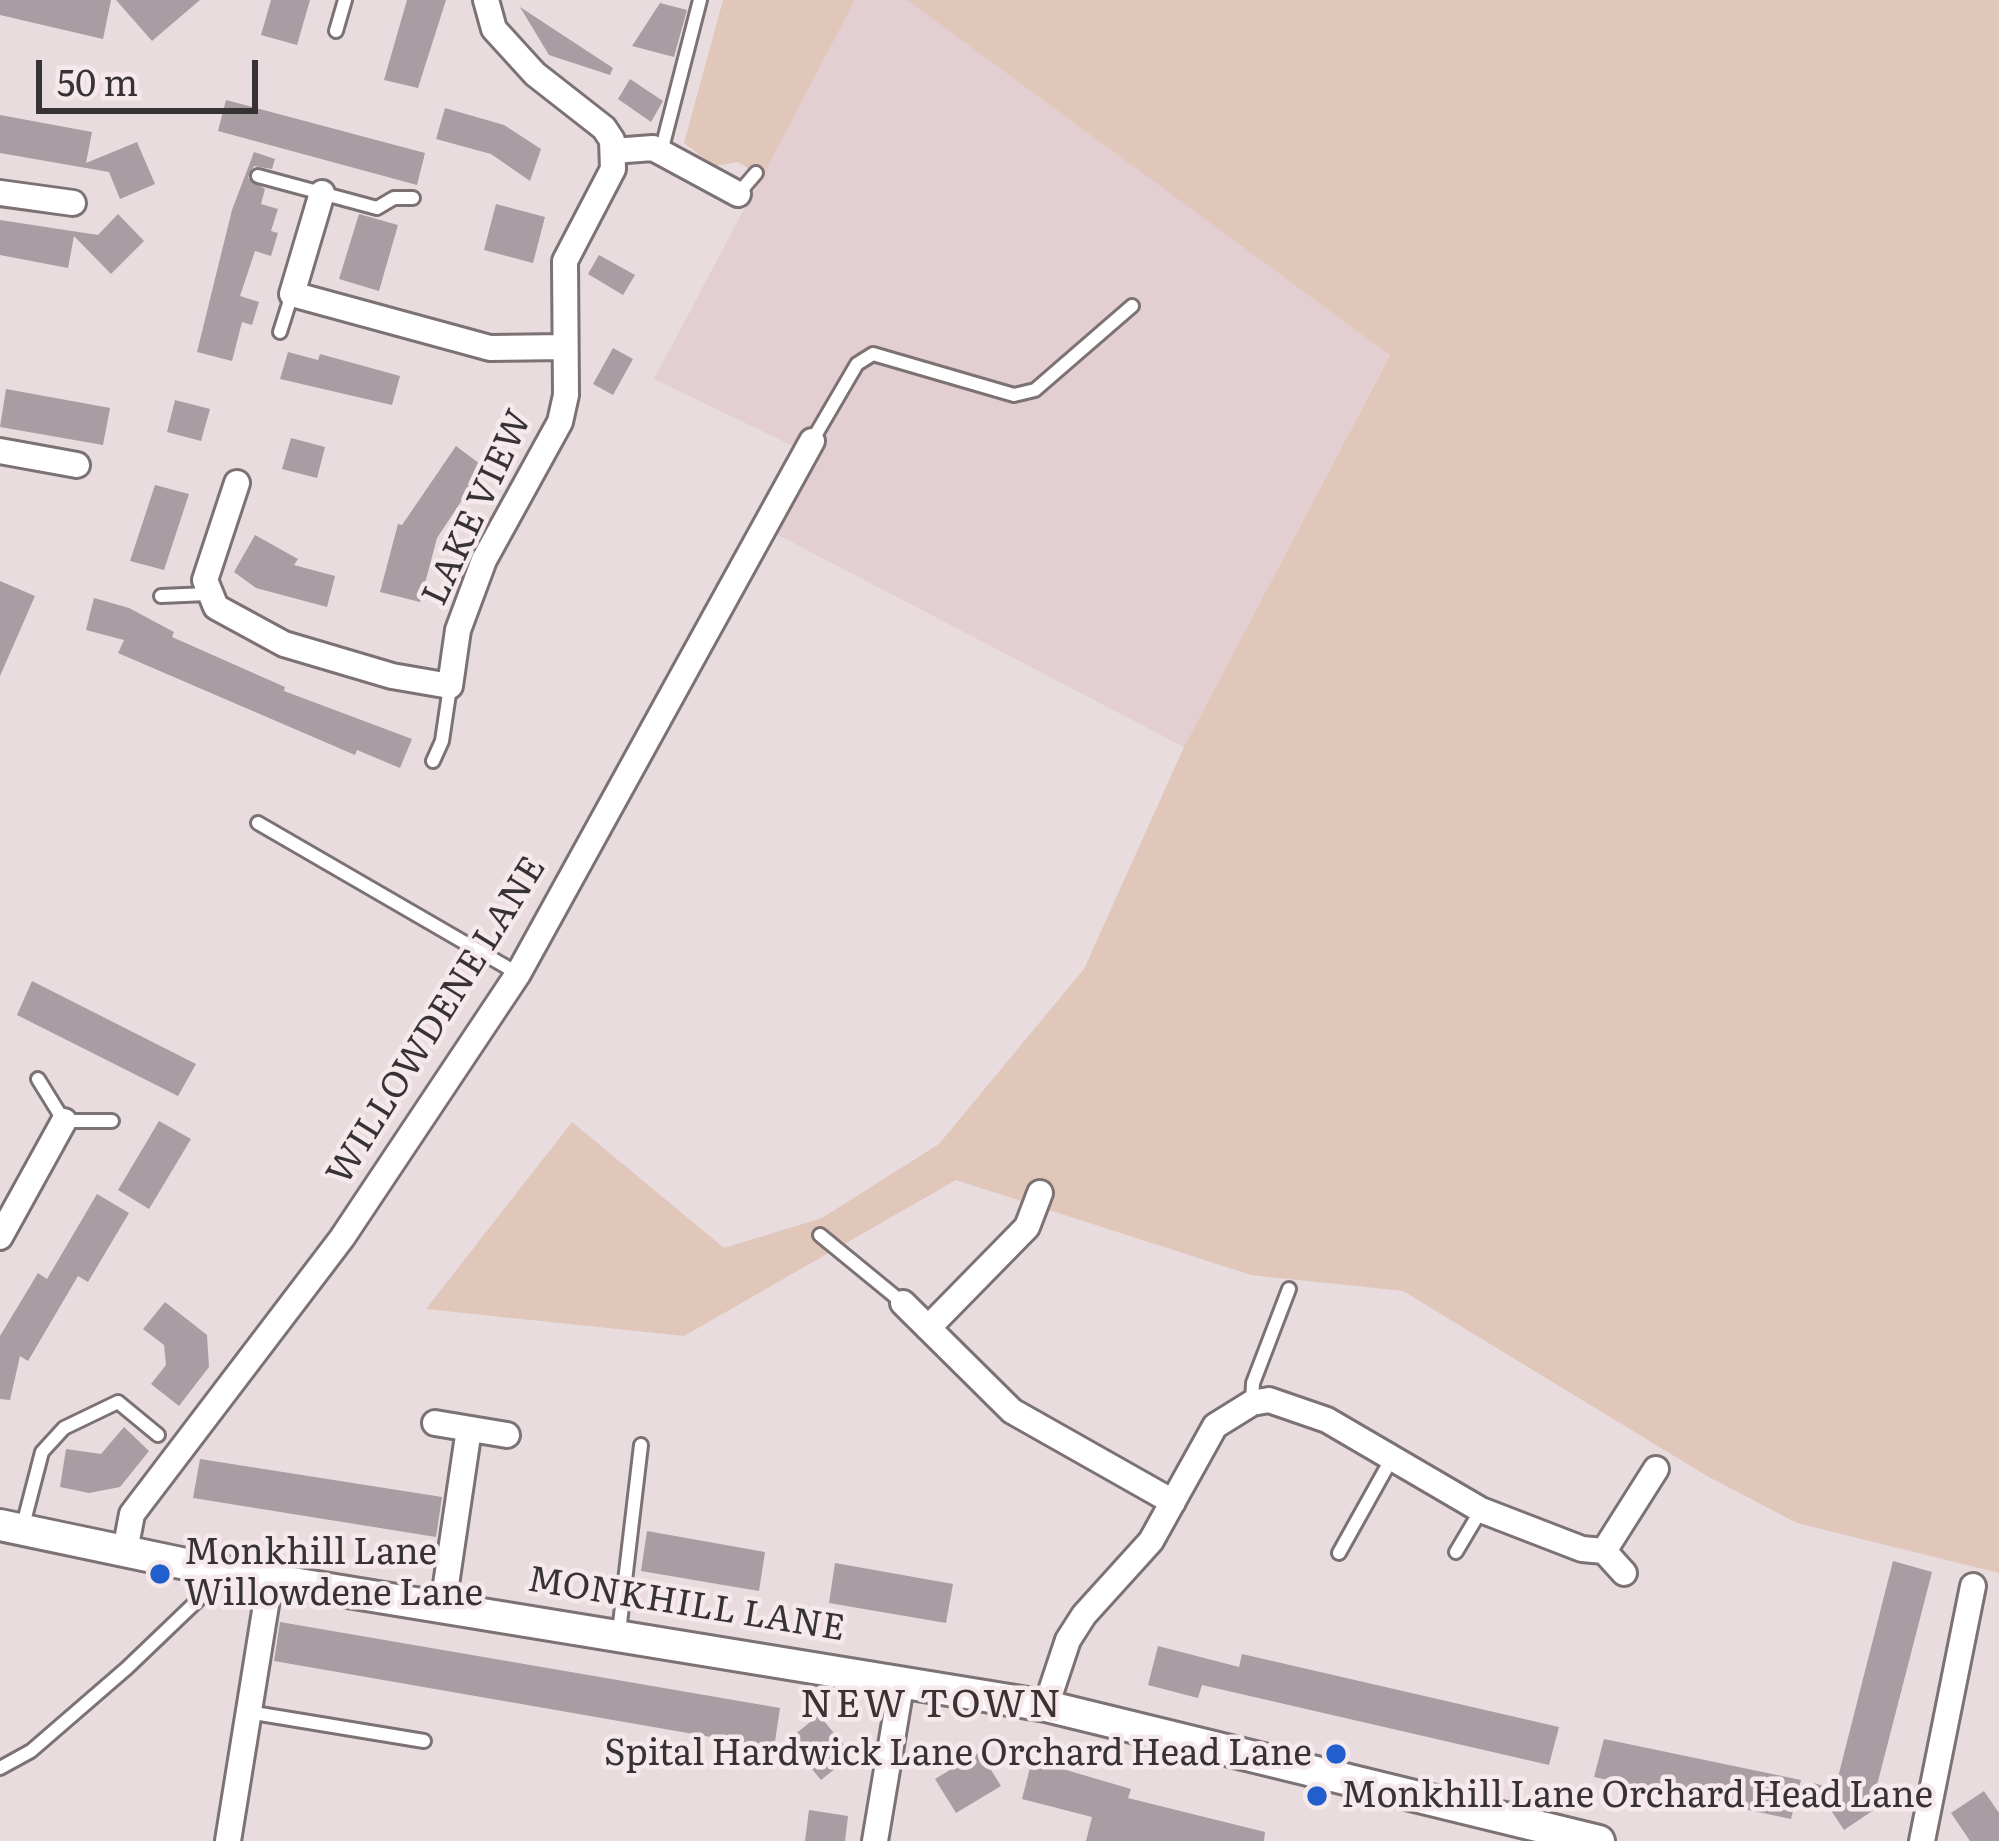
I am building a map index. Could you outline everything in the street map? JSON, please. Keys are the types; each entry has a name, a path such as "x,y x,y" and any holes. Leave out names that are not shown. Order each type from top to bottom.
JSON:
{"street":[{"path":"486,0 494,28 535,74 604,128 614,151 642,148 661,153 738,194"},
{"name":"LAKE VIEW","path":"450,686 458,630 484,560 560,422 566,394 565,262 613,169 614,151"},
{"path":"322,193 292,294 490,348 564,347"},
{"path":"0,194 73,203"},
{"name":"WILLOWDENE LANE","path":"125,1552 132,1514 342,1238 518,974 812,441"},
{"path":"0,451 77,465"},
{"path":"237,483 205,580 216,607 284,644 392,676 450,686"},
{"path":"0,1237 64,1121"},
{"path":"928,1328 1027,1227 1040,1193"},
{"path":"903,1304 1012,1412 1173,1502"},
{"path":"1046,1706 1068,1640 1151,1541 1215,1426 1252,1403 1269,1400 1327,1420 1481,1510 1582,1549 1604,1551 1624,1573"},
{"path":"435,1423 507,1435"},
{"path":"442,1605 470,1429"},
{"path":"1604,1551 1656,1469"},
{"name":"MONKHILL LANE","path":"11,1528 270,1580 1046,1706 1355,1782 1505,1830 1599,1841"},
{"path":"228,1841 270,1580"},
{"path":"1922,1841 1973,1586"},
{"path":"875,1841 902,1680"}],"lane":[{"path":"661,153 700,0"},
{"path":"336,31 344,4"},
{"path":"738,194 756,173"},
{"path":"259,176 377,208 394,198 413,198"},
{"path":"280,332 292,294"},
{"path":"812,441 857,364 873,354 1014,395 1035,390 1132,306"},
{"path":"161,596 175,600 207,594"},
{"name":"LAKE VIEW","path":"433,761 442,741 450,686"},
{"path":"258,823 518,974"},
{"path":"38,1079 64,1121 112,1121"},
{"path":"820,1235 903,1304"},
{"path":"1252,1403 1253,1384 1289,1289"},
{"path":"11,1528 42,1452 64,1428 118,1402 158,1435"},
{"path":"619,1634 641,1445"},
{"path":"1339,1553 1393,1456"},
{"path":"1456,1552 1481,1510"},
{"path":"0,1768 38,1746 127,1668 198,1600 219,1571"},
{"path":"247,1712 424,1741"}],"shaded area":[{"path":"723,0 855,0 762,177 738,162 714,166 684,143"},
{"path":"855,0 907,0 1390,354 1184,747 761,526 795,447 654,379"},
{"path":"907,0 1999,0 1999,1573 1797,1523 1707,1476 1403,1291 1251,1275 956,1180 684,1336 426,1309 572,1122 724,1248 822,1218 939,1144 1084,969 1184,747 1390,355"}],"building":[{"path":"0,0 111,0 103,39 0,15"},
{"path":"116,0 200,0 152,41"},
{"path":"271,0 310,0 297,45 261,35"},
{"path":"407,0 446,0 418,88 384,80"},
{"path":"660,3 687,10 674,57 632,46"},
{"path":"520,7 613,68 610,75 549,55"},
{"path":"630,79 663,101 651,122 618,99"},
{"path":"226,100 425,153 417,185 218,131"},
{"path":"445,108 504,125 541,149 530,181 491,154 436,139"},
{"path":"0,115 92,132 86,163 137,142 155,184 120,199 109,172 0,153"},
{"path":"254,152 275,159 272,169 254,166 248,178 265,189 261,204 278,209 271,231 278,233 271,256 255,251 240,296 259,302 252,325 242,322 232,361 197,352 232,210"},
{"path":"496,204 545,217 533,263 484,250"},
{"path":"118,214 144,241 111,274 74,236 68,268 0,255 0,220 98,235"},
{"path":"359,214 398,225 379,291 339,279"},
{"path":"599,255 635,275 623,295 588,274"},
{"path":"613,348 633,359 613,395 593,384"},
{"path":"288,352 318,360 320,354 400,376 392,405 280,379"},
{"path":"6,389 110,408 103,445 0,427"},
{"path":"175,400 210,409 201,441 167,432"},
{"path":"291,438 325,447 317,478 282,469"},
{"path":"456,446 484,467 437,538 420,602 380,592 398,524 402,525"},
{"path":"155,485 189,494 164,570 130,561"},
{"path":"255,535 298,559 294,565 335,576 327,607 256,588 234,572"},
{"path":"0,581 35,596 0,676"},
{"path":"94,598 129,608 174,632 172,637 285,687 284,691 412,739 400,768 357,750 355,755 118,653 124,640 86,630"},
{"path":"32,981 196,1064 178,1096 17,1015"},
{"path":"159,1121 191,1139 149,1209 118,1190"},
{"path":"97,1194 129,1213 88,1282 78,1276 28,1361 20,1356 10,1400 0,1399 0,1336 38,1273 47,1279"},
{"path":"165,1302 207,1335 209,1367 179,1406 151,1384 166,1365 164,1345 143,1329"},
{"path":"124,1427 149,1451 120,1487 89,1493 60,1487 66,1449 101,1454"},
{"path":"200,1459 442,1497 436,1537 193,1498"},
{"path":"647,1531 765,1552 759,1591 641,1571"},
{"path":"1893,1561 1932,1572 1877,1785 1887,1801 1844,1830 1813,1783 1835,1789"},
{"path":"835,1563 953,1584 946,1623 829,1603"},
{"path":"280,1622 780,1708 774,1748 274,1661"},
{"path":"1158,1646 1239,1667 1242,1654 1559,1727 1549,1765 1202,1685 1198,1698 1148,1685"},
{"path":"819,1715 852,1755 821,1780 788,1740"},
{"path":"1604,1739 1801,1780 1791,1819 1594,1777"},
{"path":"980,1752 1001,1786 956,1813 935,1779"},
{"path":"1032,1760 1131,1789 1128,1798 1265,1832 1264,1841 1086,1841 1092,1817 1022,1799"},
{"path":"1984,1791 1999,1813 1999,1841 1970,1841 1951,1813"},
{"path":"809,1810 848,1816 845,1841 805,1841"}],"place":[{"name":"Monkhill Lane Willowdene Lane","path":"160,1574"},
{"name":"Spital Hardwick Lane Orchard Head Lane","path":"1336,1754"},
{"name":"Monkhill Lane Orchard Head Lane","path":"1317,1796"}],"district":[{"name":"NEW TOWN","path":"932,1706"}]}
